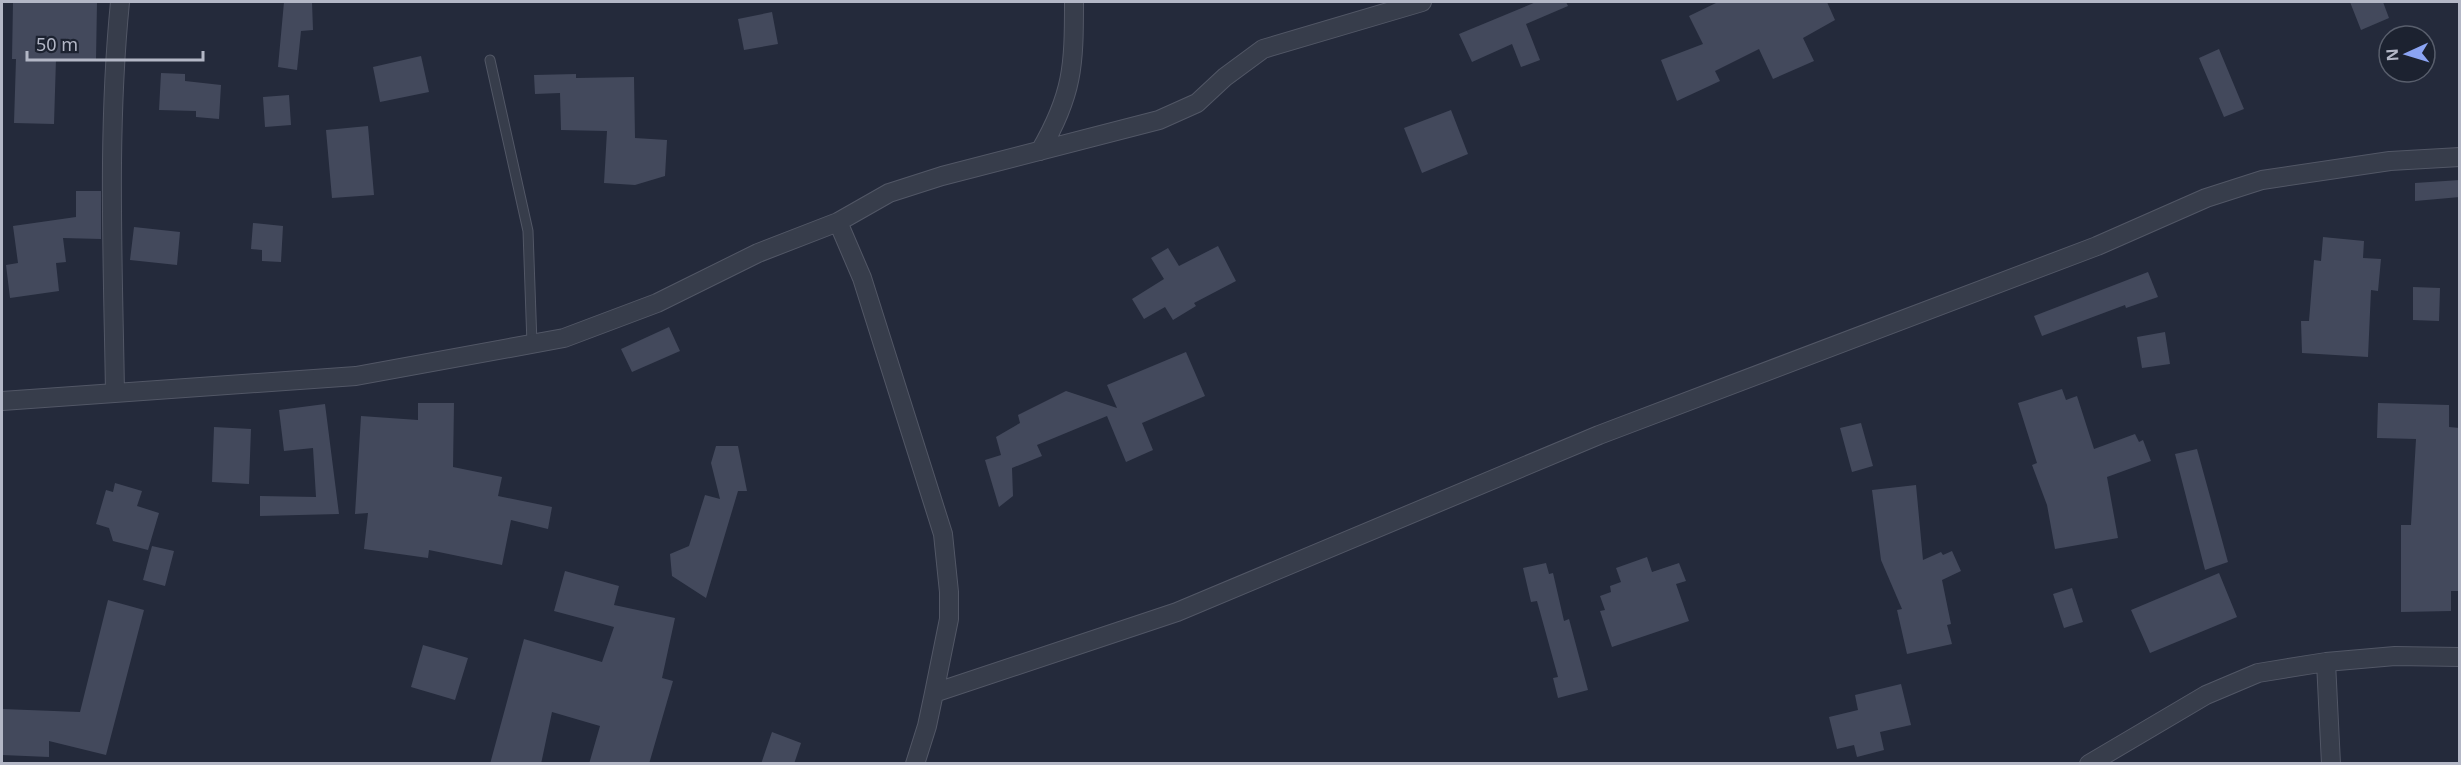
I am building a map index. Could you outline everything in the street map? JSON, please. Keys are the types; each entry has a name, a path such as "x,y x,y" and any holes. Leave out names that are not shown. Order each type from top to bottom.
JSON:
{"street":[{"path":"115,393 113,67 120,2"},
{"path":"1040,151 1051,132 1068,88 1074,47 1074,2"},
{"path":"2,401 356,376 564,338 657,303 758,253 838,222 889,193 921,181 1160,120 1197,103 1225,77 1263,49 1422,2"},
{"path":"934,693 1177,612 1599,435 2097,246 2206,198 2262,180 2390,161 2460,157"},
{"path":"838,222 862,278 944,534 950,592 949,619 927,726 915,764"},
{"path":"2089,764 2206,695 2258,673 2326,662 2396,656 2460,657"},
{"path":"2326,662 2331,764"}],"lane":[{"path":"490,60 528,231 532,344"}],"building":[{"path":"13,2 97,2 96,60 56,59 54,124 14,123 16,59 12,59"},
{"path":"284,2 312,2 313,30 301,31 297,70 278,67"},
{"path":"1536,2 1566,2 1568,6 1526,24 1540,60 1521,67 1512,44 1472,62 1459,34"},
{"path":"1718,2 1827,2 1835,20 1803,38 1814,61 1773,79 1759,49 1715,71 1720,81 1677,101 1661,60 1703,44 1689,16"},
{"path":"2350,2 2383,2 2389,18 2361,30"},
{"path":"772,12 778,44 744,50 738,19"},
{"path":"2219,49 2244,109 2224,117 2199,58"},
{"path":"421,56 429,92 380,102 373,67"},
{"path":"161,73 185,74 185,81 221,85 219,119 196,117 196,111 159,110"},
{"path":"576,74 576,78 634,77 635,138 667,140 665,176 635,185 604,183 607,131 561,130 560,93 535,94 534,75"},
{"path":"289,95 291,125 265,127 263,97"},
{"path":"1451,110 1468,154 1422,173 1404,128"},
{"path":"368,126 374,195 332,198 326,130"},
{"path":"2460,180 2460,197 2415,201 2415,183"},
{"path":"76,191 101,191 101,239 63,238 66,262 56,263 59,291 10,298 6,265 18,263 13,226 76,217"},
{"path":"253,223 283,226 281,262 262,261 262,250 251,249"},
{"path":"134,227 180,232 177,265 130,260"},
{"path":"2323,237 2364,241 2363,258 2381,259 2378,291 2371,290 2368,357 2302,353 2301,321 2309,321 2314,260 2321,261"},
{"path":"1218,246 1236,281 1194,303 1196,306 1173,320 1165,307 1144,319 1132,299 1164,279 1151,258 1168,248 1179,266"},
{"path":"2148,272 2158,297 2126,308 2125,305 2042,336 2034,316"},
{"path":"2413,287 2440,288 2439,321 2413,320"},
{"path":"669,327 680,351 632,372 621,349"},
{"path":"2165,332 2170,364 2142,368 2137,337"},
{"path":"1186,352 1205,396 1142,423 1153,450 1126,462 1107,416 1037,445 1042,456 1012,468 1013,496 999,507 985,460 1001,455 996,437 1020,423 1018,415 1066,391 1117,408 1107,385"},
{"path":"2062,389 2066,400 2077,396 2094,449 2135,434 2139,442 2143,440 2151,461 2107,477 2118,538 2055,549 2047,505 2032,465 2037,463 2018,403"},
{"path":"418,403 454,403 453,467 502,477 498,496 552,507 548,529 511,520 502,565 429,550 428,558 364,549 368,513 355,514 361,416 418,420"},
{"path":"2378,403 2449,405 2449,427 2460,428 2460,591 2451,591 2451,611 2401,612 2401,525 2411,525 2416,439 2377,438"},
{"path":"325,404 339,514 260,516 260,496 316,497 313,448 284,451 279,410"},
{"path":"1861,423 1873,466 1852,472 1840,428"},
{"path":"214,427 251,429 249,484 212,482"},
{"path":"716,446 738,446 747,491 738,491 706,598 672,576 670,554 689,546 705,495 720,499 711,463"},
{"path":"2197,449 2228,562 2205,570 2175,454"},
{"path":"115,483 142,491 137,506 159,513 148,550 113,541 109,528 96,524 106,490 113,492"},
{"path":"1916,485 1923,560 1941,552 1943,555 1952,551 1961,571 1942,580 1951,624 1947,625 1952,644 1907,654 1897,610 1902,609 1881,560 1872,490"},
{"path":"152,546 174,551 165,586 143,580"},
{"path":"1647,557 1652,572 1679,563 1686,581 1676,584 1689,621 1612,647 1600,611 1605,610 1600,596 1611,592 1610,586 1621,582 1616,568"},
{"path":"1546,563 1549,574 1553,573 1564,621 1569,619 1588,690 1558,698 1553,678 1558,677 1537,601 1531,602 1523,568"},
{"path":"565,571 619,586 614,605 675,618 662,678 673,681 649,764 589,764 600,726 552,712 541,764 490,764 524,639 602,662 614,627 554,611"},
{"path":"2219,573 2237,617 2150,653 2131,610"},
{"path":"2072,588 2083,622 2064,628 2053,594"},
{"path":"108,600 144,610 106,755 49,741 49,757 2,755 2,709 80,712"},
{"path":"423,645 468,658 455,700 411,687"},
{"path":"1901,684 1911,725 1880,732 1884,750 1857,757 1854,745 1837,749 1829,717 1858,710 1855,695"},
{"path":"772,732 801,743 794,764 761,764"}]}
